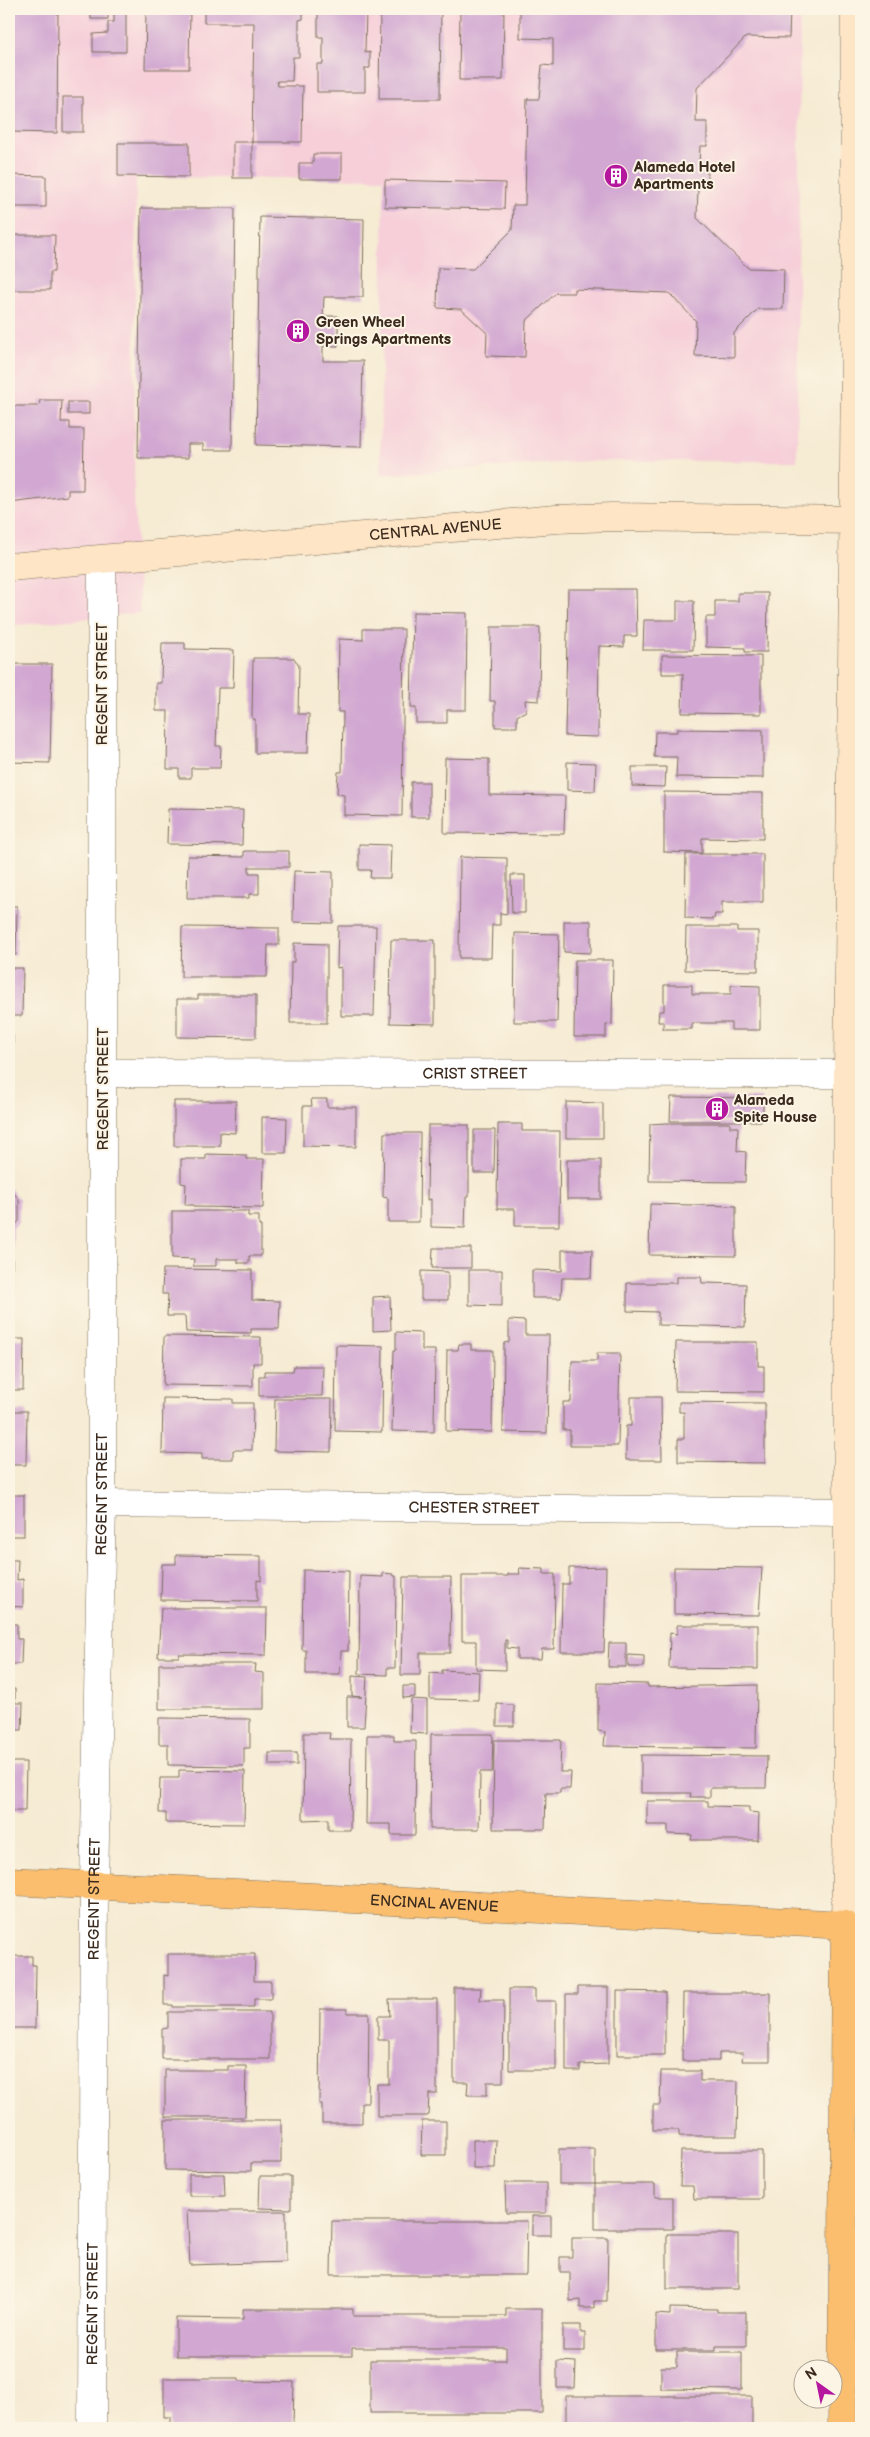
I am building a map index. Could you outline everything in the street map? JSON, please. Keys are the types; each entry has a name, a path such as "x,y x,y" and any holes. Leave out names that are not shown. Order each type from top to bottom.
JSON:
{"main road":[{"name":"ENCINAL AVENUE","path":"9,1881 853,1926"},
{"path":"842,2428 853,1926"}],"street":[{"path":"853,1926 848,1761 846,1512 848,1074 857,520 855,9"},
{"name":"CENTRAL AVENUE","path":"9,568 556,518 857,520"},
{"name":"REGENT STREET","path":"92,2428 94,1885 102,1504 102,560"},
{"name":"CRIST STREET","path":"103,1073 848,1074"},
{"name":"CHESTER STREET","path":"102,1504 846,1512"}],"shaded area":[{"path":"9,9 800,9 797,461 588,461 380,475 384,179 136,177 134,496 140,613 9,626"}],"building":[{"path":"9,9 58,9 57,133 9,132"},
{"path":"91,9 108,9 108,19 91,19"},
{"path":"146,9 190,9 189,69 145,69"},
{"path":"204,9 303,9 303,19 299,20 299,57 293,57 292,81 277,81 278,86 303,86 302,142 252,142 254,23 204,23"},
{"path":"318,9 366,9 365,53 370,52 370,68 365,68 365,92 317,92 317,64 323,64 323,37 318,37"},
{"path":"380,9 441,9 440,99 379,99"},
{"path":"460,9 504,9 503,80 459,80"},
{"name":"Alameda Hotel Apartments","path":"520,9 790,9 789,38 746,37 697,88 696,122 707,122 707,146 700,146 699,164 707,165 707,187 698,187 697,218 748,268 784,269 783,309 758,309 734,333 734,357 695,356 696,321 669,293 574,289 574,293 556,293 526,321 525,357 486,356 487,333 461,309 437,308 438,268 473,269 512,230 513,205 525,205 527,99 539,99 542,65 553,66 553,39 520,38"},
{"path":"114,11 126,11 126,52 93,52 93,34 108,33 108,22 114,22"},
{"path":"63,97 83,97 83,132 63,132"},
{"path":"233,142 252,142 252,178 233,178"},
{"path":"118,143 189,143 189,177 118,176"},
{"path":"313,154 342,154 342,179 299,179 299,163 313,163"},
{"path":"9,175 46,176 46,207 9,207"},
{"path":"385,180 505,183 504,209 385,207"},
{"path":"141,208 235,208 232,450 203,450 203,444 188,444 188,458 138,458"},
{"name":"Green Wheel Springs Apartments","path":"260,217 364,219 363,297 324,297 323,316 338,316 338,346 323,346 323,361 363,361 361,447 256,445"},
{"path":"9,235 55,235 54,272 50,272 50,290 9,290"},
{"path":"40,400 62,400 61,422 70,422 70,429 84,429 83,490 68,490 68,496 9,503 9,406 39,406"},
{"path":"68,402 89,402 89,414 68,414"},
{"path":"568,589 636,589 637,636 624,636 624,647 599,646 598,737 565,736"},
{"path":"738,593 768,593 767,652 745,652 745,648 706,647 706,617 715,617 715,601 738,601"},
{"path":"677,601 694,601 693,650 643,650 644,620 677,620"},
{"path":"413,612 467,613 466,710 447,710 447,723 416,723 416,708 411,708"},
{"path":"491,627 540,627 539,701 525,700 526,711 517,716 517,727 495,727 495,701 490,701"},
{"path":"363,629 404,629 402,816 344,815 344,795 337,794 338,772 342,772 343,712 338,712 339,639 363,640"},
{"path":"162,643 185,643 185,649 234,650 233,688 218,688 216,746 221,746 220,768 191,768 191,778 179,778 179,769 167,769 168,711 156,711 156,683 161,683"},
{"path":"662,655 761,656 761,714 682,713 683,674 662,674"},
{"path":"253,658 294,658 299,666 298,714 309,714 308,753 255,753 255,719 252,719"},
{"path":"9,664 52,664 50,763 9,762"},
{"path":"677,729 763,730 763,778 676,777 677,757 654,757 655,732 677,732"},
{"path":"445,758 489,759 489,795 565,796 564,834 444,833"},
{"path":"567,762 596,763 595,791 567,790"},
{"path":"632,767 666,767 665,787 632,786"},
{"path":"411,782 429,782 429,817 411,817"},
{"path":"664,792 763,793 763,839 702,838 702,853 664,852"},
{"path":"168,809 243,810 242,845 167,844"},
{"path":"359,844 391,845 390,878 370,878 371,870 359,870"},
{"path":"244,851 289,851 289,867 249,867 249,873 259,873 259,894 249,894 249,898 187,898 188,856 244,857"},
{"path":"686,854 763,854 763,902 722,902 722,914 715,914 714,919 685,918"},
{"path":"460,857 507,858 507,914 500,913 500,925 492,925 491,958 459,958"},
{"path":"294,871 333,872 333,923 293,922"},
{"path":"511,875 525,875 525,913 512,913"},
{"path":"9,906 17,906 16,955 9,955"},
{"path":"564,921 591,921 591,953 564,952"},
{"path":"338,926 376,926 374,1016 341,1016 341,967 337,968"},
{"path":"182,927 279,928 279,945 268,945 267,977 181,977"},
{"path":"686,927 737,927 737,931 758,931 758,971 685,970"},
{"path":"515,933 559,934 557,1022 514,1022"},
{"path":"391,940 435,940 435,1024 390,1023"},
{"path":"294,943 327,944 327,1023 290,1023 291,962 294,962"},
{"path":"575,960 613,960 612,1024 606,1025 606,1037 574,1037"},
{"path":"9,968 23,968 22,1016 9,1016"},
{"path":"664,985 692,985 692,994 731,994 731,985 760,986 760,1030 731,1030 731,1023 692,1023 692,1029 663,1029 664,1022 658,1022 659,1011 664,1011"},
{"path":"198,995 256,995 256,1038 177,1037 177,999 198,999"},
{"path":"9,1035 13,1035 13,1059 9,1058"},
{"name":"Alameda Spite House","path":"671,1097 763,1098 763,1121 670,1121"},
{"path":"311,1099 327,1099 327,1107 356,1107 356,1147 303,1146 303,1106 312,1106"},
{"path":"174,1101 236,1101 235,1133 220,1132 220,1146 174,1146"},
{"path":"566,1102 603,1103 603,1138 566,1138"},
{"path":"262,1117 287,1118 286,1153 262,1153"},
{"path":"730,1123 730,1127 738,1127 737,1151 746,1152 745,1182 649,1181 650,1124"},
{"path":"498,1124 522,1124 522,1131 560,1131 559,1226 515,1226 515,1209 497,1209"},
{"path":"428,1125 469,1125 469,1197 466,1197 465,1228 431,1227 431,1199 427,1200"},
{"path":"474,1130 495,1130 494,1173 474,1173"},
{"path":"384,1133 420,1133 419,1222 388,1222 388,1198 383,1197"},
{"path":"206,1154 246,1155 246,1159 264,1159 263,1208 194,1207 194,1205 185,1205 186,1184 181,1183 181,1159 206,1159"},
{"path":"567,1160 601,1160 601,1199 567,1199"},
{"path":"9,1188 19,1199 19,1221 13,1228 12,1268 9,1267"},
{"path":"650,1204 736,1206 736,1256 649,1255"},
{"path":"172,1211 248,1211 248,1216 259,1216 261,1256 249,1256 249,1263 238,1263 238,1259 216,1259 216,1266 193,1266 194,1259 172,1258"},
{"path":"433,1248 471,1248 471,1268 432,1268"},
{"path":"562,1250 592,1250 591,1278 562,1278 561,1298 532,1298 532,1270 562,1271"},
{"path":"163,1269 252,1270 252,1300 280,1301 279,1329 251,1329 251,1333 186,1332 185,1316 167,1316 168,1294 162,1294"},
{"path":"469,1270 502,1270 502,1306 469,1305"},
{"path":"421,1271 448,1272 448,1300 421,1300"},
{"path":"676,1277 701,1277 702,1283 746,1284 745,1327 658,1325 658,1312 627,1311 627,1283 676,1283"},
{"path":"390,1296 391,1330 373,1331 373,1297"},
{"path":"509,1320 525,1321 525,1335 549,1335 547,1433 503,1432 504,1343 509,1342"},
{"path":"396,1332 422,1333 422,1350 435,1350 434,1432 392,1431"},
{"path":"164,1336 261,1337 261,1363 253,1363 253,1386 163,1385"},
{"path":"9,1339 24,1339 23,1390 9,1390"},
{"path":"676,1342 758,1342 758,1366 764,1366 764,1392 675,1391"},
{"path":"459,1344 471,1344 471,1350 493,1350 492,1432 446,1431 447,1350 458,1350"},
{"path":"336,1345 383,1346 382,1432 335,1431"},
{"path":"597,1353 620,1353 618,1446 570,1446 570,1430 563,1430 563,1402 571,1402 572,1361 597,1361"},
{"path":"294,1366 323,1366 322,1396 259,1396 259,1376 265,1376 265,1371 293,1371"},
{"path":"631,1397 661,1397 662,1460 626,1460 626,1426 631,1426"},
{"path":"163,1398 233,1399 233,1403 253,1403 252,1450 233,1450 233,1459 202,1459 202,1454 162,1453"},
{"path":"275,1399 332,1399 331,1452 274,1451"},
{"path":"679,1402 765,1403 765,1463 678,1462 678,1439 684,1439 684,1412 679,1412"},
{"path":"9,1411 27,1411 26,1465 9,1465"},
{"path":"9,1495 24,1495 24,1536 9,1536"},
{"path":"176,1555 261,1556 261,1581 257,1580 257,1601 161,1600 162,1564 176,1564"},
{"path":"9,1560 18,1560 17,1580 23,1579 23,1607 9,1606"},
{"path":"606,1567 604,1652 561,1652 562,1584 569,1584 569,1568"},
{"path":"674,1567 762,1568 759,1615 674,1614"},
{"path":"519,1568 544,1569 544,1574 555,1574 554,1649 542,1649 541,1659 517,1659 517,1649 507,1648 507,1640 505,1640 505,1670 476,1669 476,1641 462,1641 462,1576 508,1576 508,1574 520,1574"},
{"path":"303,1570 349,1571 348,1651 341,1651 340,1674 306,1674 306,1650 302,1650"},
{"path":"383,1573 396,1576 395,1668 387,1668 387,1675 359,1674 360,1576 383,1577"},
{"path":"403,1577 451,1577 450,1653 420,1653 420,1675 401,1675"},
{"path":"161,1608 267,1608 266,1655 179,1654 179,1657 158,1657"},
{"path":"9,1624 17,1624 17,1639 22,1639 21,1664 9,1664"},
{"path":"677,1625 758,1625 758,1669 669,1668 670,1633 677,1634"},
{"path":"609,1643 626,1643 626,1667 608,1667"},
{"path":"628,1655 644,1656 644,1667 628,1667"},
{"path":"159,1664 256,1664 255,1672 264,1673 264,1709 159,1709"},
{"path":"442,1670 479,1672 478,1700 430,1699 430,1673 442,1674"},
{"path":"352,1676 367,1677 364,1727 347,1727 347,1697 362,1697 352,1696"},
{"path":"598,1683 648,1684 648,1687 757,1685 756,1748 604,1746 605,1732 598,1731"},
{"path":"403,1686 415,1686 415,1697 403,1698"},
{"path":"9,1689 15,1689 15,1703 23,1703 22,1730 9,1730"},
{"path":"411,1699 427,1700 427,1734 410,1733"},
{"path":"497,1704 514,1705 514,1726 497,1726"},
{"path":"159,1718 250,1719 250,1748 244,1748 244,1766 168,1765 168,1744 159,1744"},
{"path":"304,1733 330,1733 329,1739 351,1739 350,1830 328,1830 328,1819 303,1820"},
{"path":"431,1734 493,1734 492,1772 480,1772 479,1829 430,1829"},
{"path":"367,1735 394,1735 394,1741 416,1741 415,1835 391,1835 391,1824 366,1824"},
{"path":"494,1740 561,1740 560,1772 571,1772 570,1789 560,1789 560,1793 546,1793 545,1829 493,1829"},
{"path":"269,1753 297,1753 297,1765 269,1765"},
{"path":"641,1755 767,1756 766,1788 710,1788 710,1797 690,1797 691,1793 641,1793"},
{"path":"9,1762 26,1762 25,1811 9,1811"},
{"path":"179,1770 245,1771 244,1824 166,1823 166,1813 159,1813 160,1778 179,1778"},
{"path":"647,1801 708,1801 708,1806 749,1807 749,1812 759,1813 758,1840 691,1840 692,1835 668,1834 668,1825 647,1825"},
{"path":"168,1954 255,1954 254,1981 271,1981 271,1999 254,1999 254,2007 173,2007 173,2005 164,2005 164,1975 168,1976"},
{"path":"9,1956 32,1956 32,1965 36,1965 35,2028 9,2028"},
{"path":"578,1987 608,1987 608,2064 580,2065 580,2071 566,2071 566,1994 578,1994"},
{"path":"454,1988 481,1988 480,2000 504,2000 503,2082 487,2082 487,2095 467,2095 468,2082 454,2082"},
{"path":"509,1989 535,1989 535,2001 556,2001 556,2070 509,2070"},
{"path":"617,1991 665,1992 665,2055 617,2055"},
{"path":"683,1993 770,1993 770,2061 742,2061 743,2053 719,2053 719,2061 682,2061"},
{"path":"389,1999 437,1999 437,2094 429,2094 428,2116 377,2116 377,2084 389,2084 389,2040 378,2040 378,2016 390,2016"},
{"path":"320,2009 348,2009 347,2013 369,2013 368,2103 362,2103 362,2123 322,2123 322,2104 319,2104"},
{"path":"168,2012 270,2012 270,2059 162,2059 162,2029 168,2028"},
{"path":"228,2066 246,2066 245,2117 165,2117 165,2070 228,2070"},
{"path":"661,2071 700,2071 700,2081 738,2081 737,2136 679,2136 679,2130 653,2130 653,2105 660,2105"},
{"path":"165,2120 281,2120 281,2163 251,2163 251,2171 165,2170"},
{"path":"422,2121 446,2121 446,2155 421,2155"},
{"path":"473,2140 496,2140 495,2168 473,2168"},
{"path":"559,2149 595,2149 595,2184 559,2184"},
{"path":"681,2151 762,2151 762,2199 694,2199 693,2186 680,2186"},
{"path":"189,2174 224,2174 225,2196 189,2196"},
{"path":"260,2176 291,2176 291,2209 259,2208"},
{"path":"505,2183 546,2183 546,2213 506,2213"},
{"path":"595,2184 655,2184 655,2197 673,2197 673,2229 595,2229"},
{"path":"187,2211 286,2211 286,2262 190,2265"},
{"path":"532,2216 551,2216 551,2235 532,2235"},
{"path":"332,2221 527,2221 526,2275 331,2275"},
{"path":"667,2234 738,2234 738,2289 667,2289"},
{"path":"572,2238 608,2238 607,2301 594,2301 594,2308 580,2308 580,2300 570,2301 570,2272 560,2272 560,2257 572,2257"},
{"path":"670,2308 717,2309 717,2312 746,2312 746,2346 716,2346 716,2350 656,2350 656,2314 670,2315"},
{"path":"243,2309 353,2309 353,2316 506,2316 506,2309 542,2309 542,2413 370,2413 370,2360 506,2360 506,2348 352,2348 352,2356 176,2356 176,2318 243,2319"},
{"path":"563,2325 581,2325 581,2333 585,2333 585,2351 563,2351"},
{"path":"677,2352 742,2352 742,2390 661,2389 661,2367 677,2367"},
{"path":"557,2361 576,2362 575,2388 557,2388"},
{"path":"164,2378 239,2378 239,2381 294,2382 293,2428 170,2428 170,2417 164,2417"},
{"path":"566,2396 752,2396 752,2428 566,2427"}],"place":[{"name":"Alameda Hotel Apartments","path":"616,176"},
{"name":"Green Wheel Springs Apartments","path":"298,331"},
{"name":"Alameda Spite House","path":"717,1109"}]}
